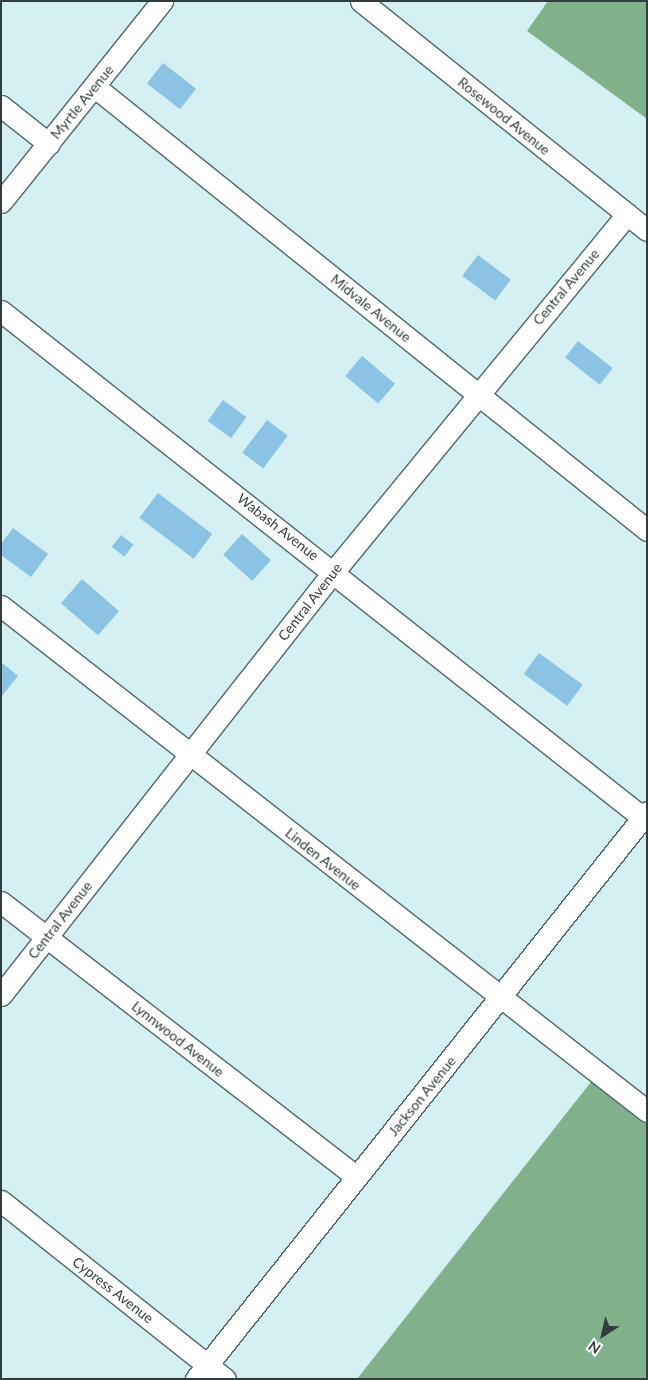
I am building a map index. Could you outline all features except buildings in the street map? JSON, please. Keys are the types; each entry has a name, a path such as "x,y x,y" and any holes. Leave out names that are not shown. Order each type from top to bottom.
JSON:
{"street":[{"name":"Myrtle Avenue","path":"1,202 162,1"},
{"name":"Rosewood Avenue","path":"361,1 647,230"},
{"name":"Midvale Avenue","path":"95,87 479,393 647,530"},
{"path":"1,106 49,144"},
{"name":"Central Avenue","path":"1,995 334,571 627,214"},
{"name":"Wabash Avenue","path":"1,311 645,817"},
{"name":"Linden Avenue","path":"1,606 647,1111"},
{"name":"Jackson Avenue","path":"202,1372 356,1176 502,998 645,817"},
{"name":"Lynnwood Avenue","path":"1,902 356,1176"},
{"name":"Cypress Avenue","path":"1,1201 202,1372 225,1379"}],"green space":[{"path":"548,1 647,1 647,119 527,31"},
{"path":"591,1082 647,1124 647,1379 357,1379"}]}
